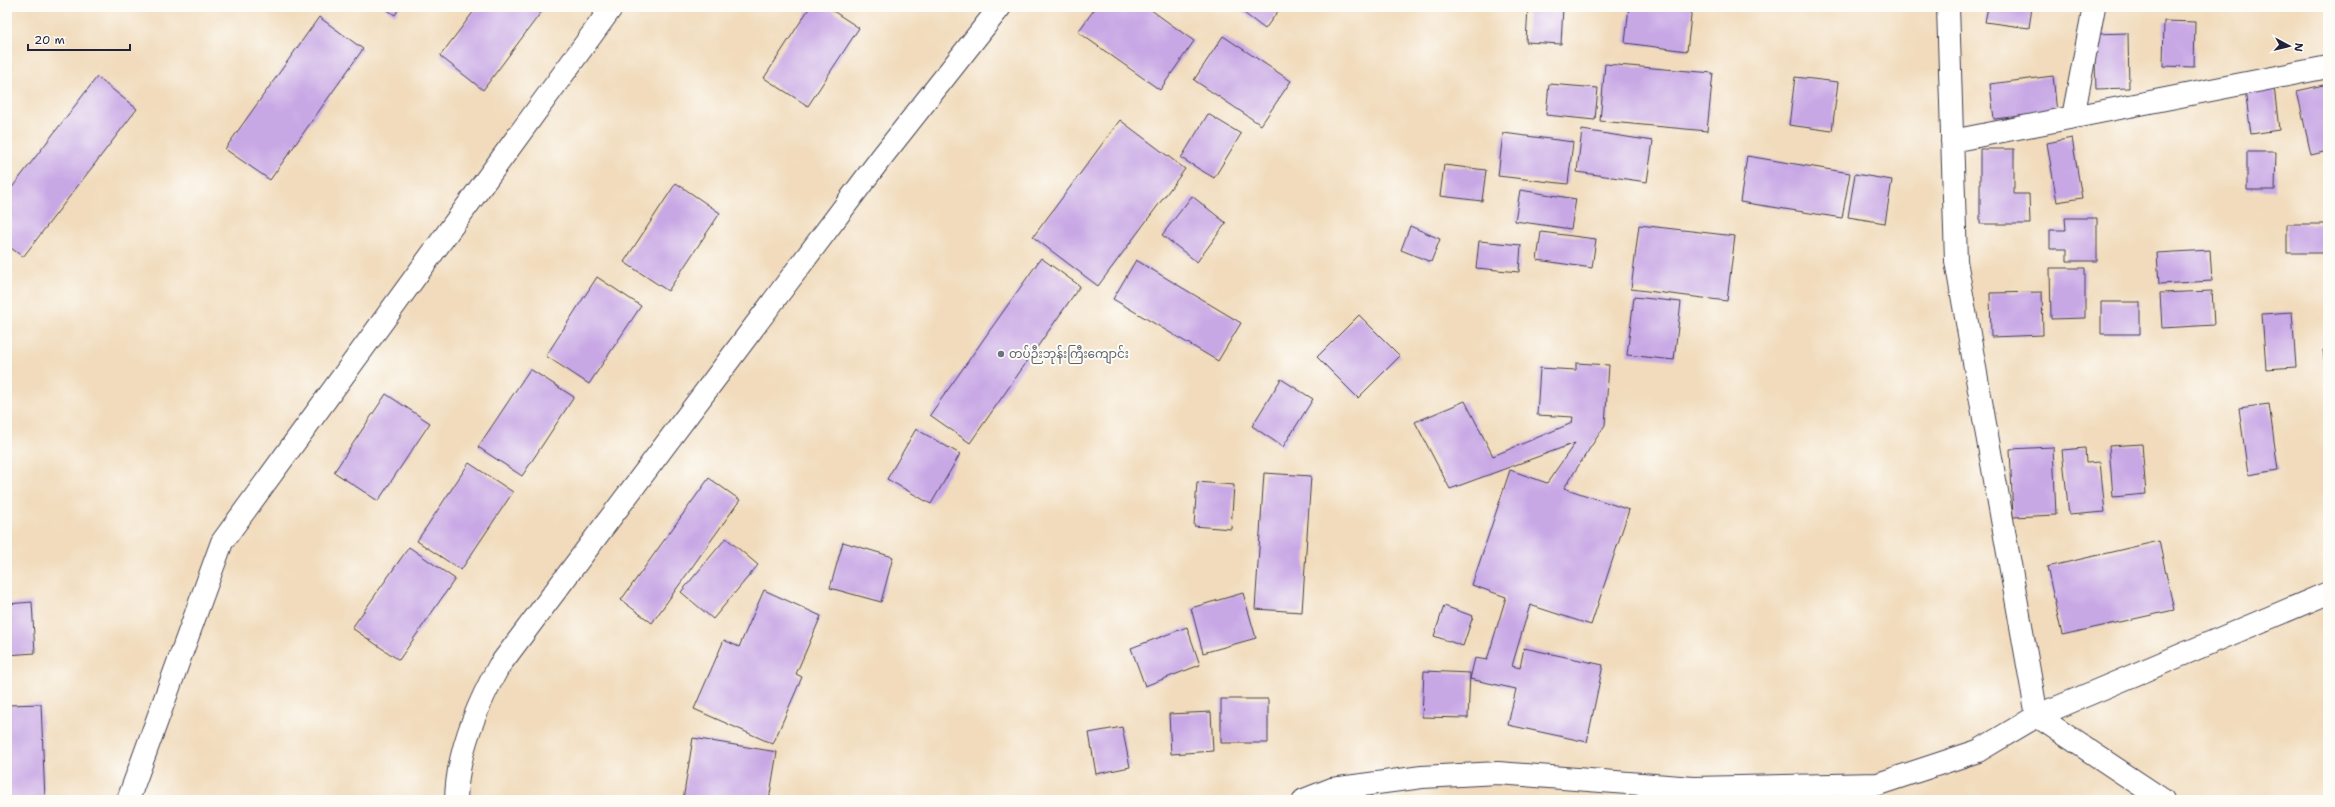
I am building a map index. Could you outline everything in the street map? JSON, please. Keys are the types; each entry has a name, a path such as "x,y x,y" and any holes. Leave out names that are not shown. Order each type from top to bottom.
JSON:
{"street":[{"path":"128,800 222,542 612,7"},
{"path":"456,800 462,759 470,726 484,693 499,666 881,158 1000,7"},
{"path":"1948,7 1956,261 2037,716 2162,800"},
{"path":"2073,117 2094,7"},
{"path":"1952,141 2328,67"},
{"path":"1304,800 1332,789 1422,777 1498,773 1693,788 1878,784 1978,751 2037,716 2328,593"}],"building":[{"path":"383,7 400,7 395,15"},
{"path":"477,7 545,7 483,90 440,56"},
{"path":"810,7 827,7 859,28 808,106 764,78"},
{"path":"1096,7 1147,7 1194,41 1160,90 1078,32"},
{"path":"1236,7 1281,7 1265,29"},
{"path":"1528,7 1563,7 1561,44 1526,42"},
{"path":"1629,7 1692,7 1687,51 1625,43"},
{"path":"1988,7 2032,7 2029,28 1985,22"},
{"path":"319,17 363,49 270,180 225,149"},
{"path":"2164,21 2195,22 2194,67 2163,66"},
{"path":"2128,33 2129,88 2096,89 2094,34"},
{"path":"1223,36 1291,81 1261,125 1194,80"},
{"path":"1605,64 1713,73 1707,131 1600,121"},
{"path":"2053,76 2057,112 1994,119 1990,84"},
{"path":"97,77 137,109 23,257 7,245 7,194"},
{"path":"1795,77 1838,82 1832,131 1789,125"},
{"path":"1549,84 1598,88 1595,120 1546,115"},
{"path":"2328,84 2328,151 2311,155 2297,91"},
{"path":"2274,86 2279,130 2251,134 2245,90"},
{"path":"1208,114 1241,134 1214,178 1181,158"},
{"path":"1120,120 1185,169 1098,286 1033,237"},
{"path":"1582,130 1653,141 1647,182 1577,172"},
{"path":"1503,133 1573,142 1568,184 1498,176"},
{"path":"2072,138 2082,198 2057,202 2047,143"},
{"path":"1980,149 2014,149 2014,194 2029,194 2030,224 1980,224"},
{"path":"2247,152 2276,152 2275,190 2247,190"},
{"path":"1747,156 1850,173 1842,218 1740,202"},
{"path":"1444,165 1486,170 1482,201 1440,196"},
{"path":"1855,174 1892,180 1885,223 1848,217"},
{"path":"676,183 720,213 668,291 624,262"},
{"path":"1520,190 1576,199 1571,229 1515,221"},
{"path":"1192,196 1226,223 1197,262 1162,235"},
{"path":"2065,218 2097,218 2097,261 2067,261 2067,249 2050,249 2050,230 2066,230"},
{"path":"2287,224 2327,224 2327,253 2287,253"},
{"path":"1639,225 1735,236 1727,301 1631,289"},
{"path":"1410,226 1440,239 1431,262 1401,250"},
{"path":"1541,232 1596,239 1592,268 1537,260"},
{"path":"1479,241 1521,245 1519,272 1476,268"},
{"path":"2210,250 2212,281 2159,284 2157,253"},
{"path":"1041,258 1080,286 970,443 930,415"},
{"path":"1136,260 1241,323 1218,361 1113,299"},
{"path":"2050,268 2085,268 2085,318 2051,319"},
{"path":"597,277 641,306 589,384 546,356"},
{"path":"2212,291 2214,325 2162,328 2160,293"},
{"path":"2042,292 2043,335 1991,337 1990,293"},
{"path":"1634,297 1681,302 1674,360 1627,355"},
{"path":"2101,302 2140,302 2140,334 2101,334"},
{"path":"2292,312 2296,367 2266,369 2262,314"},
{"path":"1359,315 1400,356 1358,398 1317,357"},
{"path":"2323,350 2328,350 2328,379 2327,379"},
{"path":"1576,363 1609,365 1605,425 1564,488 1629,510 1591,625 1530,605 1512,666 1520,668 1524,648 1603,665 1587,742 1508,725 1516,689 1470,679 1475,658 1487,660 1506,597 1472,585 1510,470 1547,483 1575,443 1450,489 1415,422 1465,401 1493,456 1572,423 1573,417 1537,415 1540,368 1576,370"},
{"path":"530,369 574,397 522,476 478,447"},
{"path":"1281,379 1313,399 1283,447 1252,426"},
{"path":"386,394 430,423 378,501 334,472"},
{"path":"2269,404 2278,470 2248,475 2239,408"},
{"path":"916,429 960,454 931,504 887,479"},
{"path":"2142,444 2146,494 2113,497 2109,446"},
{"path":"2053,447 2056,515 2013,517 2010,449"},
{"path":"2085,448 2086,463 2100,462 2105,512 2069,515 2062,450"},
{"path":"469,463 513,492 461,570 417,541"},
{"path":"1264,473 1311,476 1302,612 1255,609"},
{"path":"709,478 740,500 652,623 621,600"},
{"path":"1197,482 1234,485 1231,529 1194,526"},
{"path":"726,538 758,565 713,619 681,592"},
{"path":"2159,541 2174,610 2062,635 2047,567"},
{"path":"843,542 893,557 881,602 830,588"},
{"path":"409,547 455,579 399,660 352,628"},
{"path":"764,590 821,616 796,674 802,677 773,744 694,709 724,640 739,647"},
{"path":"1243,593 1256,638 1203,653 1191,608"},
{"path":"32,602 35,653 7,655 7,604"},
{"path":"1444,606 1473,616 1463,646 1434,636"},
{"path":"1187,627 1200,665 1145,686 1131,648"},
{"path":"1424,671 1470,673 1468,718 1422,717"},
{"path":"1221,699 1268,699 1268,743 1221,743"},
{"path":"41,704 45,800 7,800 7,705"},
{"path":"1211,712 1213,751 1171,754 1169,714"},
{"path":"1122,727 1130,767 1096,774 1089,733"},
{"path":"693,738 777,752 769,800 683,800"}],"place":[{"name":"တပ်ဉီးဘုန်းကြီးကျောင်း","path":"1001,354"}]}
